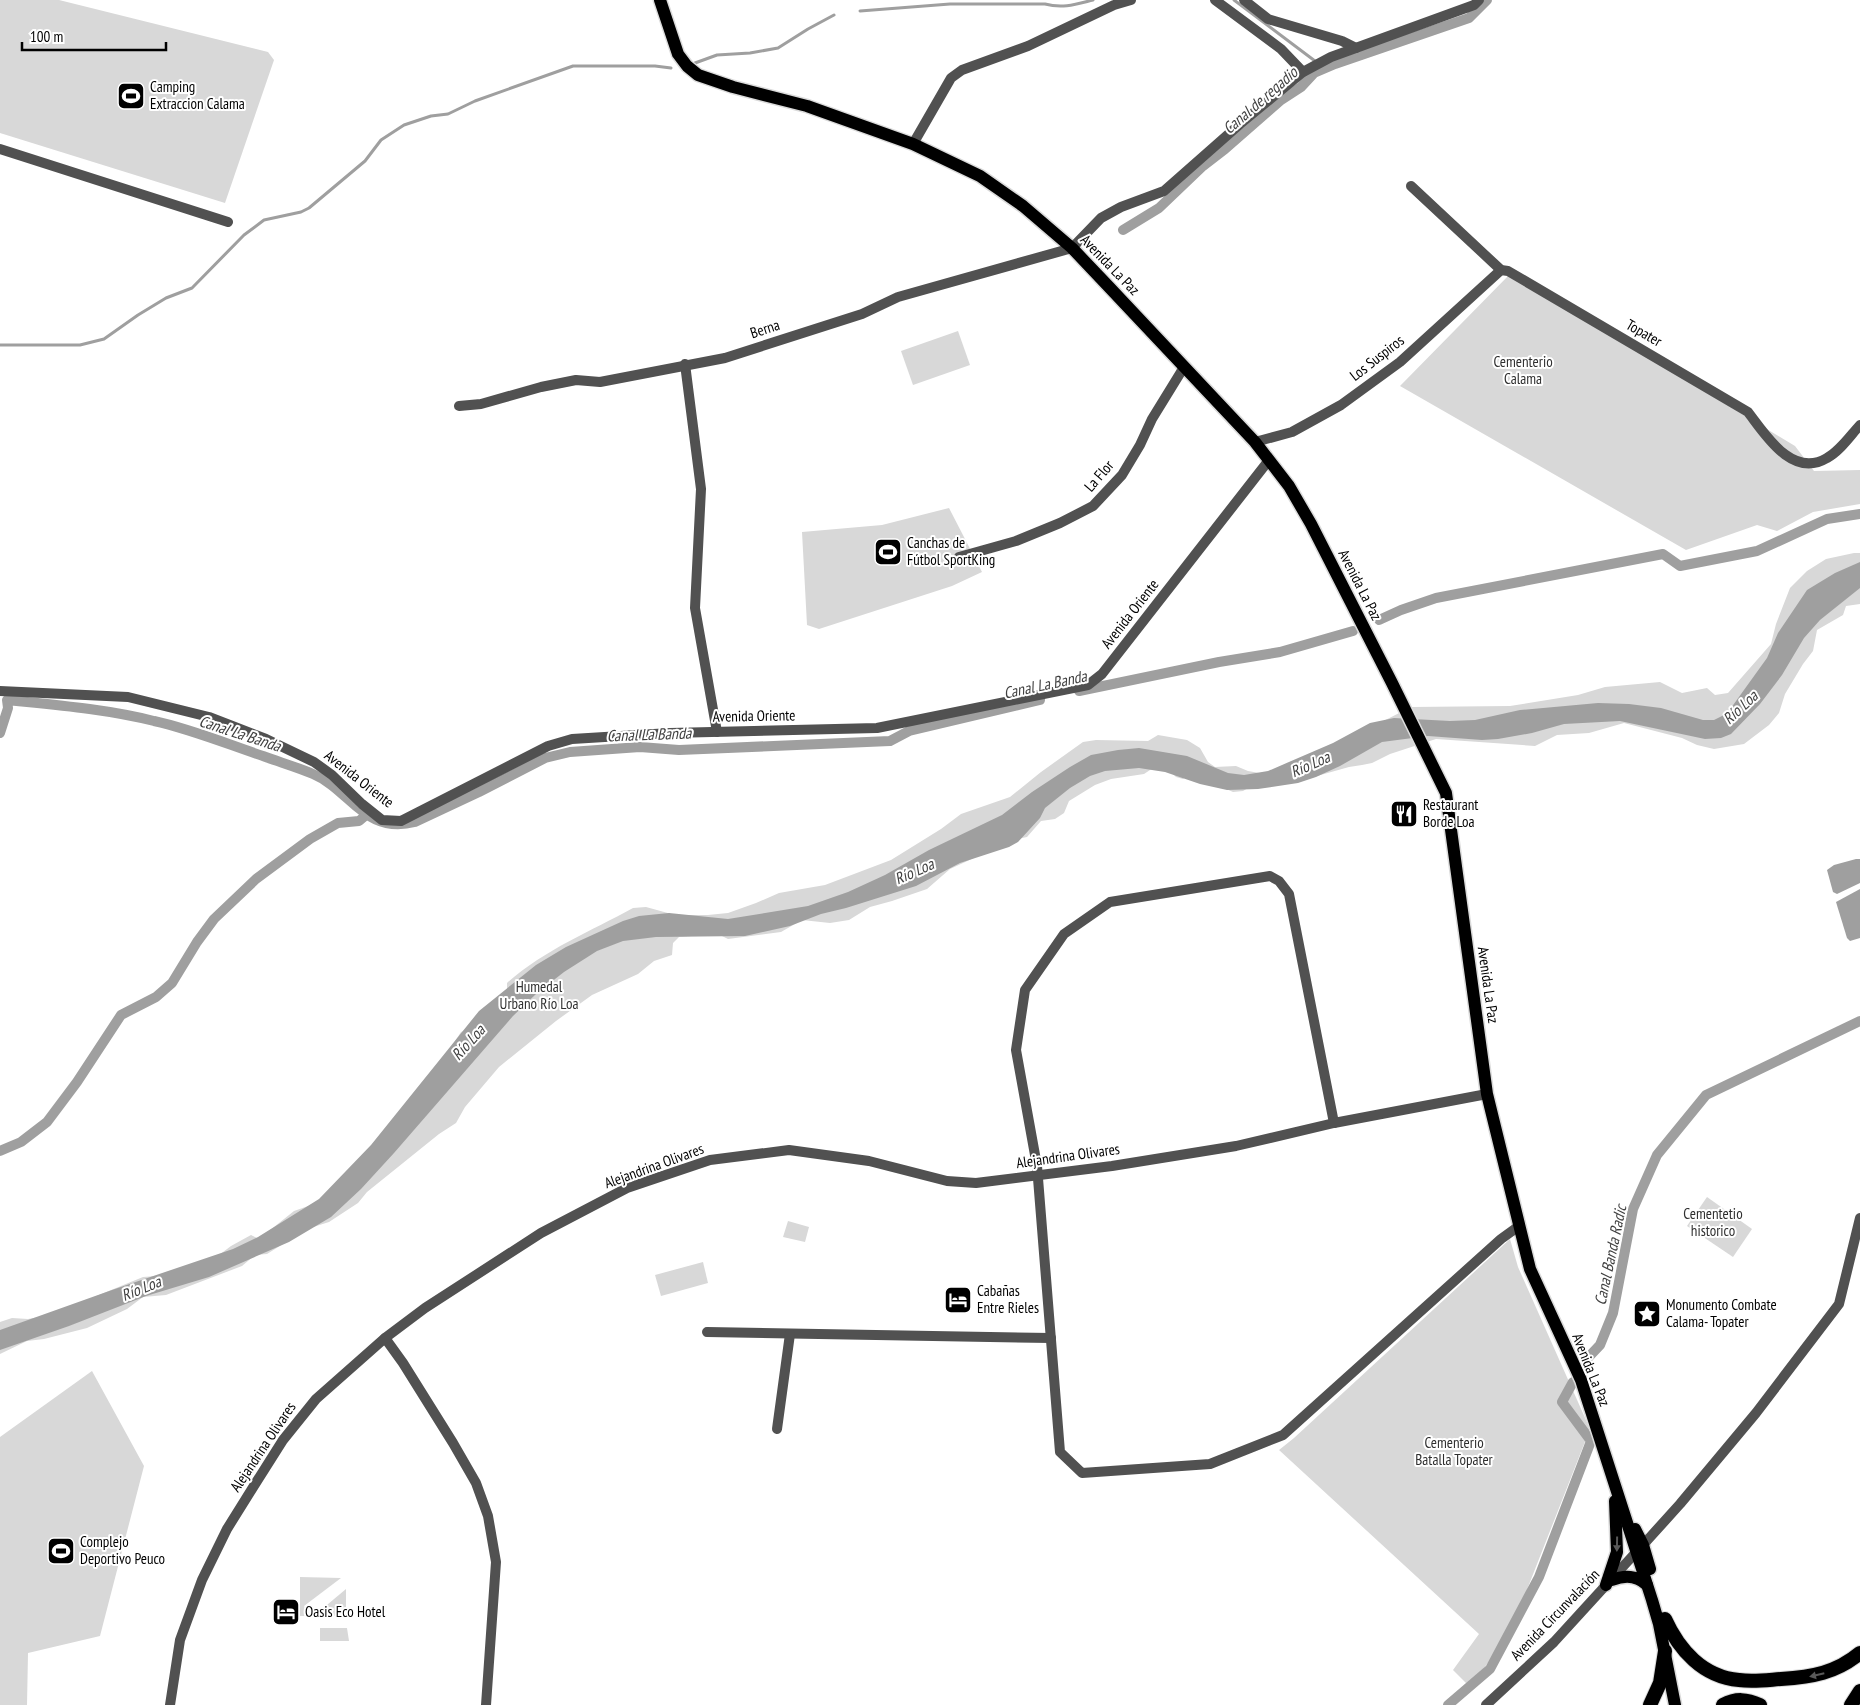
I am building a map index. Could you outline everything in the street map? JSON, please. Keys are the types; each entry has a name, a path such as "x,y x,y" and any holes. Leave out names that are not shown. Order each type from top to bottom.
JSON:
{"highway":[{"path":"1665,1619 1676,1640 1690,1657 1706,1669 1732,1679 1749,1680 1815,1676 1836,1669 1860,1652"},
{"path":"1650,1705 1660,1683 1665,1651"},
{"path":"1851,1705 1860,1691"},
{"path":"1723,1705 1732,1700 1744,1699 1760,1705"}],"main road":[{"name":"Avenida La Paz","path":"660,0 678,54 687,66 698,75 733,87 807,106 913,144 980,176 1023,206 1072,248 1255,442 1289,486 1311,524 1446,793 1487,1094 1530,1269 1581,1380 1617,1491 1665,1619 1682,1705"},
{"path":"1609,1582 1616,1558 1617,1546 1613,1478"},
{"name":"Avenida La Paz","path":"1639,1549 1659,1624 1675,1705"},
{"path":"1609,1582 1622,1576 1632,1577 1647,1584"}],"street":[{"path":"913,144 950,78 962,70 1028,46 1114,5 1131,0"},
{"path":"1215,0 1281,49 1303,72"},
{"path":"1244,0 1268,19 1342,41 1356,48"},
{"path":"1072,248 1101,218 1164,191 1303,72 1331,57 1474,5 1479,0"},
{"path":"0,150 228,222"},
{"name":"Topater","path":"1411,186 1501,270 1508,271 1748,412 1767,439 1781,452 1796,461 1810,463 1826,459 1860,425"},
{"name":"Berna","path":"459,406 481,404 541,387 576,380 600,382 685,364 725,358 862,314 898,297 1072,248"},
{"name":"Los Suspiros","path":"1255,442 1292,432 1341,405 1400,362 1501,270"},
{"path":"685,364 701,489 695,608 717,732"},
{"name":"La Flor","path":"959,558 1016,541 1060,523 1094,506 1122,475 1140,445 1152,419 1184,367"},
{"name":"Avenida Oriente","path":"0,691 128,697 208,717 266,739 314,762 332,775 382,820 401,821 548,746 572,739 717,732 877,728 1088,685 1102,674 1269,460"},
{"path":"1334,1124 1289,894 1285,886 1270,876 1110,902 1064,934 1025,990 1016,1050 1038,1176 1060,1452 1082,1473 1210,1464 1283,1435 1500,1239 1520,1226"},
{"name":"Alejandrina Olivares","path":"170,1705 180,1640 202,1580 227,1529 283,1440 316,1399 385,1338 425,1308 541,1233 627,1188 710,1160 789,1150 869,1161 947,1181 976,1183 1038,1176 1236,1146 1334,1124 1487,1094"},
{"name":"Avenida Circunvalación","path":"1486,1705 1554,1642 1680,1504 1756,1413 1839,1304 1860,1218"},
{"path":"707,1332 1051,1338"},
{"path":"777,1429 790,1334"},
{"path":"385,1338 404,1363 453,1443 476,1483 488,1516 496,1562 486,1705"}],"green space":[{"name":"Camping Extraccion Calama","path":"0,0 59,0 268,52 274,60 225,203 0,133"},
{"name":"Cementerio Calama","path":"1510,274 1795,446 1814,471 1860,470 1860,504 1813,512 1777,531 1757,525 1686,550 1400,386"},
{"path":"958,331 970,365 913,385 901,351"},
{"name":"Canchas de Fútbol SportKing","path":"949,508 982,572 952,586 819,629 807,625 802,532 882,525"},
{"name":"Humedal Urbano Río Loa","path":"1860,553 1860,604 1846,606 1843,615 1817,630 1813,651 1785,694 1779,713 1769,725 1744,744 1714,749 1697,745 1682,738 1624,723 1589,733 1557,735 1535,746 1436,739 1390,754 1372,763 1349,767 1292,783 1253,785 1243,791 1233,792 1190,773 1183,779 1176,777 1168,769 1153,768 1144,774 1111,779 1095,785 1069,801 1064,813 1055,819 1041,821 1027,837 1013,840 950,869 927,889 870,907 849,920 830,923 802,920 781,932 728,939 718,934 679,937 673,943 672,955 654,961 638,974 592,995 499,1067 465,1107 456,1123 439,1134 367,1192 358,1203 329,1222 307,1229 267,1254 255,1255 242,1266 166,1295 143,1297 127,1309 87,1328 44,1339 27,1341 0,1354 0,1322 12,1318 28,1319 50,1315 143,1277 170,1275 219,1255 251,1235 259,1239 294,1211 314,1204 379,1156 461,1032 470,1028 507,993 507,983 521,971 552,951 633,908 646,907 675,915 728,913 779,893 825,885 891,860 941,829 961,814 1010,797 1083,742 1096,740 1148,741 1158,735 1187,740 1200,748 1208,762 1215,767 1236,766 1248,771 1281,777 1411,707 1510,706 1578,695 1605,687 1660,682 1682,693 1707,688 1715,695 1728,693 1771,644 1776,624 1790,588 1807,571 1826,559"},
{"name":"Cementetio historico","path":"1707,1197 1752,1229 1733,1257 1687,1226"},
{"path":"788,1221 809,1227 805,1242 783,1237"},
{"name":"Cementerio Batalla Topater","path":"1510,1239 1518,1267 1590,1429 1510,1633 1470,1687 1453,1670 1479,1634 1279,1450"},
{"path":"703,1262 708,1283 661,1296 655,1275"},
{"name":"Complejo Deportivo Peuco","path":"92,1371 144,1466 100,1636 28,1653 27,1705 0,1705 0,1437"},
{"path":"300,1577 341,1578 304,1606 311,1616 300,1616"},
{"path":"346,1589 346,1616 315,1615"},
{"path":"320,1628 347,1628 349,1641 320,1641"}],"water":[{"name":"Río Loa","path":"1860,562 1860,588 1820,620 1804,638 1782,675 1760,704 1731,734 1721,738 1705,739 1620,721 1564,724 1532,733 1498,739 1482,740 1428,736 1382,742 1340,766 1316,777 1298,783 1258,789 1227,790 1200,784 1165,772 1139,768 1105,771 1090,776 1070,788 1045,808 1040,818 1018,842 1009,847 960,863 916,886 821,914 790,926 745,936 656,937 623,941 597,951 564,972 536,994 513,1016 394,1153 361,1189 331,1217 289,1242 209,1277 146,1296 0,1350 0,1330 233,1249 258,1237 319,1199 371,1145 479,1011 536,965 566,947 623,921 639,916 669,913 728,919 808,906 848,892 885,875 929,850 1002,815 1032,792 1091,755 1118,750 1139,748 1187,756 1228,773 1244,775 1268,771 1333,743 1370,723 1394,718 1450,721 1475,720 1520,710 1598,703 1661,708 1703,720 1714,720 1731,708 1767,658 1778,633 1807,590 1835,573"},
{"path":"1860,859 1860,883 1837,894 1833,892 1827,870 1834,865"},
{"path":"1860,889 1860,938 1850,941 1847,938 1836,902"}],"waterway":[{"path":"860,11 950,4 1045,4 1064,6 1093,0"},
{"path":"1234,0 1315,61"},
{"name":"Canal de regadio","path":"1123,230 1159,208 1203,166 1281,100 1301,87 1314,73 1469,18 1487,0"},
{"path":"695,63 717,55 750,53 778,48 834,15"},
{"path":"0,345 80,345 104,339 166,298 192,288 244,235 264,220 301,212 309,208 365,161 381,140 404,125 431,116 448,114 475,101 573,66 655,66 671,68"},
{"path":"1379,620 1436,598 1663,554 1680,566 1757,551 1827,519 1860,514"},
{"name":"Canal La Banda","path":"1079,691 1219,662 1280,652 1353,631"},
{"name":"Canal La Banda","path":"0,733 8,708 7,700 99,710 168,724 313,774 338,790 370,817 383,822 398,824 415,822 545,758 570,752 640,747 679,750 890,741 909,731 1040,700"},
{"path":"0,1151 21,1142 47,1122 77,1082 121,1015 156,997 172,983 197,942 214,919 256,879 310,839 338,823 359,821 365,816"},
{"name":"Canal Banda Radic","path":"1582,1364 1600,1345 1613,1313 1633,1209 1657,1155 1706,1095 1860,1021"},
{"name":"Canal Banda Radic","path":"1448,1705 1490,1669 1539,1577 1591,1441 1562,1402 1573,1382"}],"place":[{"name":"Camping Extraccion Calama","path":"131,96"},
{"name":"Canchas de Fútbol SportKing","path":"888,552"},
{"name":"Restaurant Borde Loa","path":"1404,814"},
{"name":"Cabañas Entre Rieles","path":"958,1300"},
{"name":"Monumento Combate Calama- Topater","path":"1647,1314"},
{"name":"Complejo Deportivo Peuco","path":"61,1551"},
{"name":"Oasis Eco Hotel","path":"286,1612"}]}
